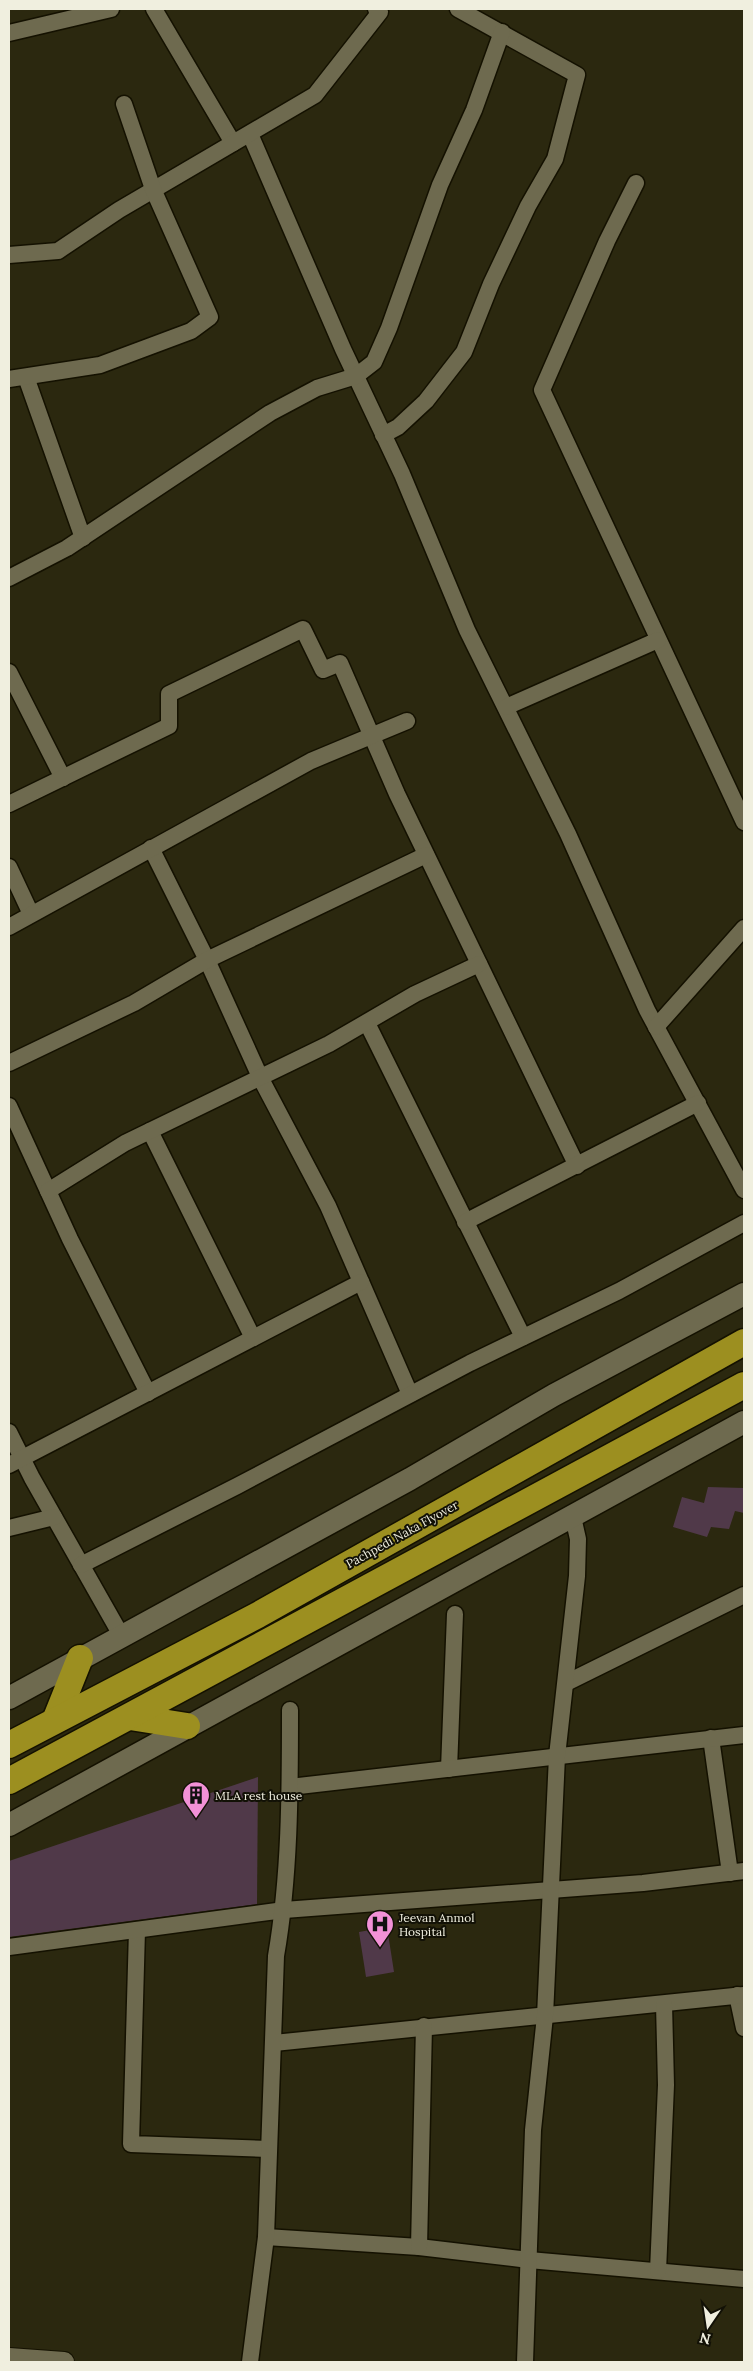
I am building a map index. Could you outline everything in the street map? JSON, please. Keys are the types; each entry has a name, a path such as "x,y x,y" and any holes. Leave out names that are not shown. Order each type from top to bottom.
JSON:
{"highway":[{"name":"Pachpedi Naka Flyover","path":"9,1745 56,1718 258,1615 744,1342"},
{"path":"9,1781 744,1385"},
{"path":"56,1718 80,1658"},
{"path":"130,1717 187,1726"}],"main road":[{"path":"9,1698 410,1478 554,1395 744,1294"},
{"path":"9,1825 744,1422"}],"street":[{"path":"9,33 111,9"},
{"path":"154,9 233,143"},
{"path":"9,255 58,251 118,210 315,95 380,12 376,9"},
{"path":"383,435 398,427 426,401 464,352 492,284 528,206 556,159 578,75 458,9"},
{"path":"9,578 83,538 270,413 317,388 356,376 374,362 389,328 440,185 474,110 502,32"},
{"path":"9,379 100,365 191,332 210,317 153,189 124,104"},
{"path":"250,134 356,376 402,474 468,630 568,834 656,1026 744,1190"},
{"path":"636,183 607,241 542,390 744,822"},
{"path":"26,377 83,538"},
{"path":"9,804 170,726 170,694 303,629 323,670 340,663 397,794 577,1166"},
{"path":"506,707 658,640"},
{"path":"9,672 63,778"},
{"path":"9,927 311,761 407,720"},
{"path":"151,848 207,960 261,1079 328,1206 410,1394"},
{"path":"9,1063 134,1003 207,960 426,855"},
{"path":"9,867 31,914"},
{"path":"656,1026 744,928"},
{"path":"48,1191 125,1143 261,1079 329,1044 415,994 479,964"},
{"path":"366,1023 523,1337"},
{"path":"465,1222 698,1103"},
{"path":"9,1106 70,1239 148,1393"},
{"path":"150,1131 253,1338"},
{"path":"82,1565 410,1394 619,1291 744,1223"},
{"path":"15,1461 361,1282"},
{"path":"9,1432 15,1461 54,1517 121,1635"},
{"path":"9,1528 54,1517"},
{"path":"525,2362 533,2130 545,2016 557,1756 566,1683 578,1539 572,1517"},
{"path":"566,1683 744,1595"},
{"path":"449,1769 456,1614"},
{"path":"250,2362 266,2237 276,1956 284,1910 290,1787 290,1710"},
{"path":"290,1787 744,1735"},
{"path":"9,1947 284,1910 643,1883 737,1872 711,1738"},
{"path":"137,1930 131,2144 268,2149"},
{"path":"274,2042 741,1995 744,2028"},
{"path":"658,2272 666,2086 664,2004"},
{"path":"419,2247 424,2026"},
{"path":"266,2237 419,2247 529,2260 744,2279"},
{"path":"9,2358 64,2362"}],"building":[{"path":"708,1487 744,1488 744,1513 735,1511 729,1529 711,1527 707,1537 673,1527 682,1497 704,1503"},
{"name":"MLA rest house","path":"258,1777 257,1904 9,1937 9,1861"},
{"path":"387,1927 394,1972 366,1977 359,1932"}],"place":[{"name":"MLA rest house","path":"196,1819"},
{"name":"Jeevan Anmol Hospital","path":"380,1948"}]}
